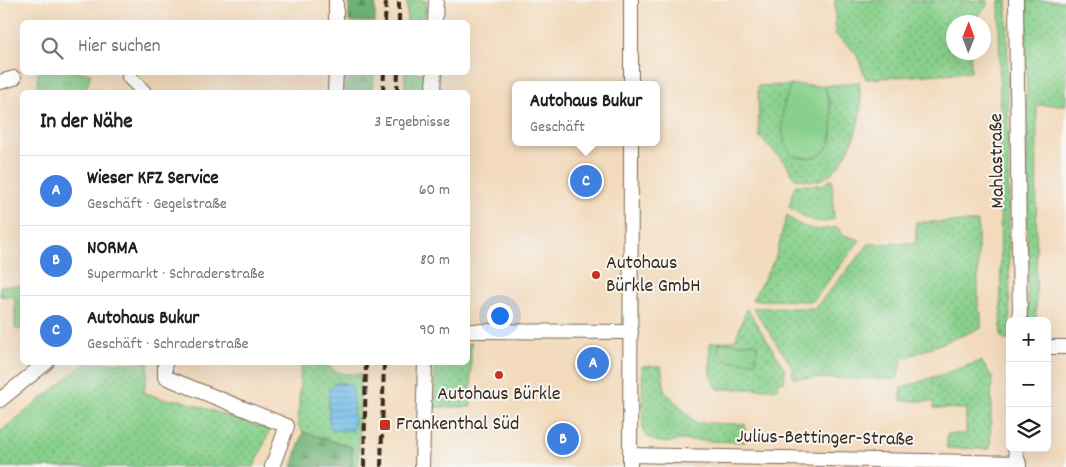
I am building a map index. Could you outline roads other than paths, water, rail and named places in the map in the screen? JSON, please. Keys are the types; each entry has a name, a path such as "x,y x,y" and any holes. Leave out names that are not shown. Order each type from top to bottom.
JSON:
{"street":[{"path":"336,0 336,20"},
{"path":"435,20 436,0"},
{"path":"631,81 632,0"},
{"name":"Mahlastraße","path":"1016,0 1020,317"},
{"path":"335,90 336,75"},
{"path":"433,90 434,75"},
{"path":"129,77 142,90"},
{"path":"0,82 14,78"},
{"path":"630,461 631,146"},
{"path":"470,331 631,332"},
{"path":"1051,347 1066,347"},
{"path":"0,400 43,365"},
{"path":"165,365 165,377 288,426 272,467"},
{"path":"422,467 425,365"},
{"path":"1015,452 1019,465"},
{"path":"1019,465 1023,452"},
{"name":"Julius-Bettinger-Straße","path":"630,461 1019,465"}],"water":[{"path":"337,383 345,383 353,387 354,425 352,430 333,431 329,425 329,388"}],"railway":[{"path":"385,20 386,0"},
{"path":"399,0 399,20"},
{"path":"383,90 384,75"},
{"path":"397,90 398,75"},
{"path":"364,467 366,365"},
{"path":"381,467 384,365"}],"place":[{"name":"Autohaus Bukur","path":"586,181"},
{"name":"Autohaus Bürkle GmbH","path":"596,275"},
{"name":"Wieser KFZ Service","path":"593,363"},
{"name":"Autohaus Bürkle","path":"499,375"},
{"name":"Frankenthal Süd","path":"385,425"},
{"name":"NORMA","path":"563,439"}]}
